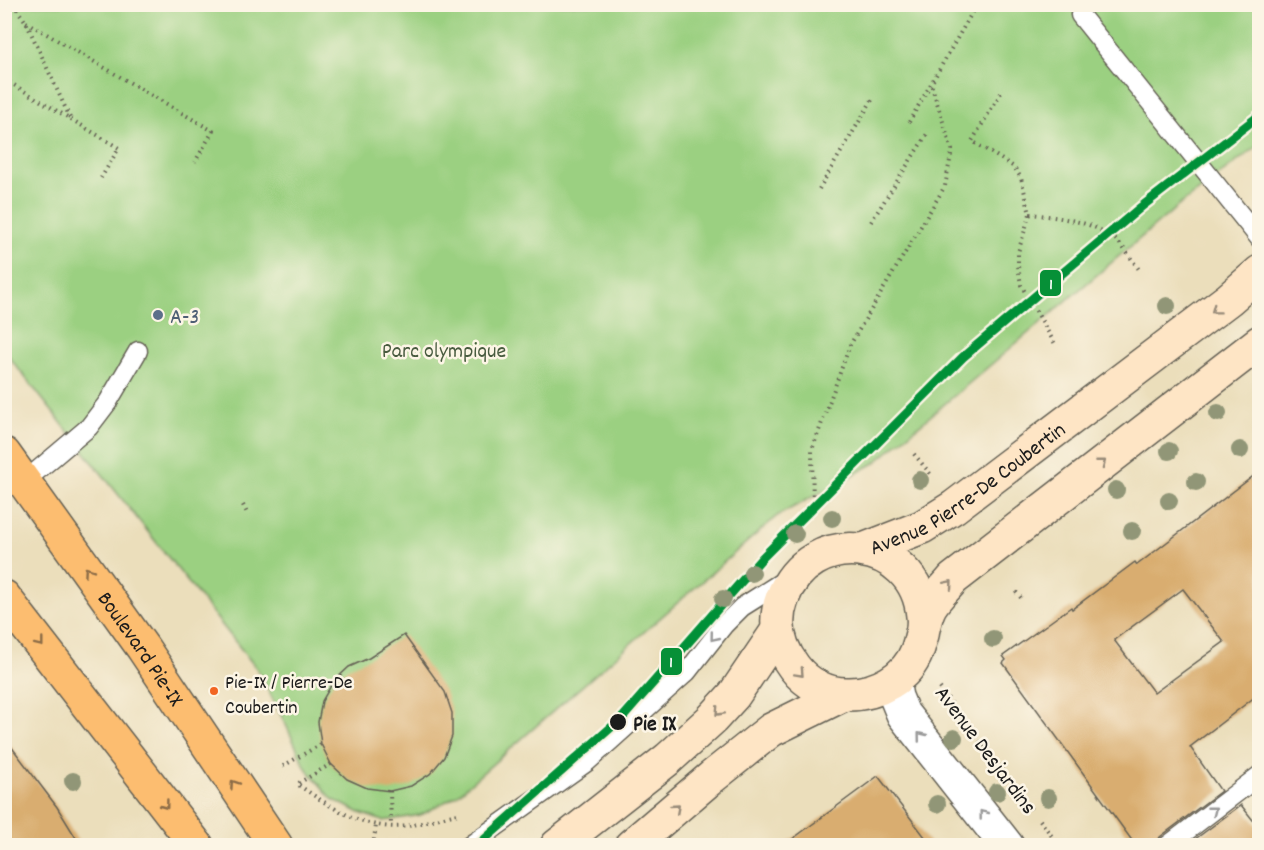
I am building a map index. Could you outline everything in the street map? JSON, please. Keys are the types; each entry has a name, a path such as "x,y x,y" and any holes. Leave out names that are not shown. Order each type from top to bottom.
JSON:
{"main road":[{"name":"Boulevard Pie-IX","path":"4,454 142,648 276,846"},
{"path":"4,597 197,846"}],"street":[{"name":"Avenue Pierre-De Coubertin","path":"863,550 922,527 954,507 1229,299 1260,272"},
{"path":"863,550 838,550 821,555 807,563 787,586 779,608 780,644 788,659 801,676 828,692 859,694 877,690 893,681 906,669 920,642 928,610 953,579 1260,342"},
{"name":"Avenue Pierre-De Coubertin","path":"863,550 891,561 913,584 924,617 920,642"},
{"path":"557,846 668,759 712,719 734,695 778,630"},
{"name":"Avenue Desjardins","path":"893,681 903,714 1007,846"},
{"path":"632,846 771,730 842,694"}],"lane":[{"path":"1080,15 1260,239"},
{"path":"25,481 89,427 108,402 138,351"},
{"path":"469,846 587,762 687,672 724,625 742,607 796,574"},
{"path":"1167,846 1260,775"}],"path":[{"path":"14,4 26,22 70,118"},
{"path":"909,123 977,4"},
{"path":"26,22 213,131 195,162"},
{"path":"4,79 119,148 100,178"},
{"path":"813,507 812,450 850,345 945,186 952,150 931,84"},
{"path":"1001,93 972,141 1014,167 1021,178 1030,214 1018,252 1021,285 1054,344"},
{"path":"819,189 872,100"},
{"path":"871,222 927,134"},
{"path":"1030,214 1059,217 1101,231 1115,239 1141,272"},
{"path":"914,454 933,477"},
{"path":"243,505 247,513"},
{"path":"1016,592 1022,599"},
{"name":"Avenue Desjardins","path":"920,642 946,697 1059,846"},
{"path":"283,766 321,744"},
{"path":"331,764 297,784 332,808 376,825 406,826 459,813"},
{"path":"390,791 391,825"},
{"path":"373,846 376,825"}],"green space":[{"name":"Parc olympique","path":"5,5 1259,5 1259,145 1177,207 875,463 777,516 456,796 421,815 383,821 332,799 306,768 257,669 5,352"}],"building":[{"path":"1260,471 1260,693 1190,747 1221,791 1160,837 1156,846 1136,846 1003,663 1006,660 1003,656 1135,562 1137,565","holes":["1183,589 1224,642 1154,693 1114,640"]},
{"path":"404,635 445,692 452,713 452,736 444,757 430,774 411,786 390,791 367,788 347,779 331,764 321,744 318,722 322,701 333,682 349,667 369,658"},
{"path":"4,737 57,807 81,846 4,846"},
{"path":"878,776 932,846 783,846"},
{"path":"1241,805 1260,829 1260,846 1186,846"}],"transit line":[{"name":"1","path":"477,846 624,716 762,558 963,357 1141,207 1260,115"}],"place":[{"name":"A-3","path":"158,315"},
{"name":"Pie-IX / Pierre-De Coubertin","path":"214,691"},
{"name":"Pie IX","path":"618,722"}]}
